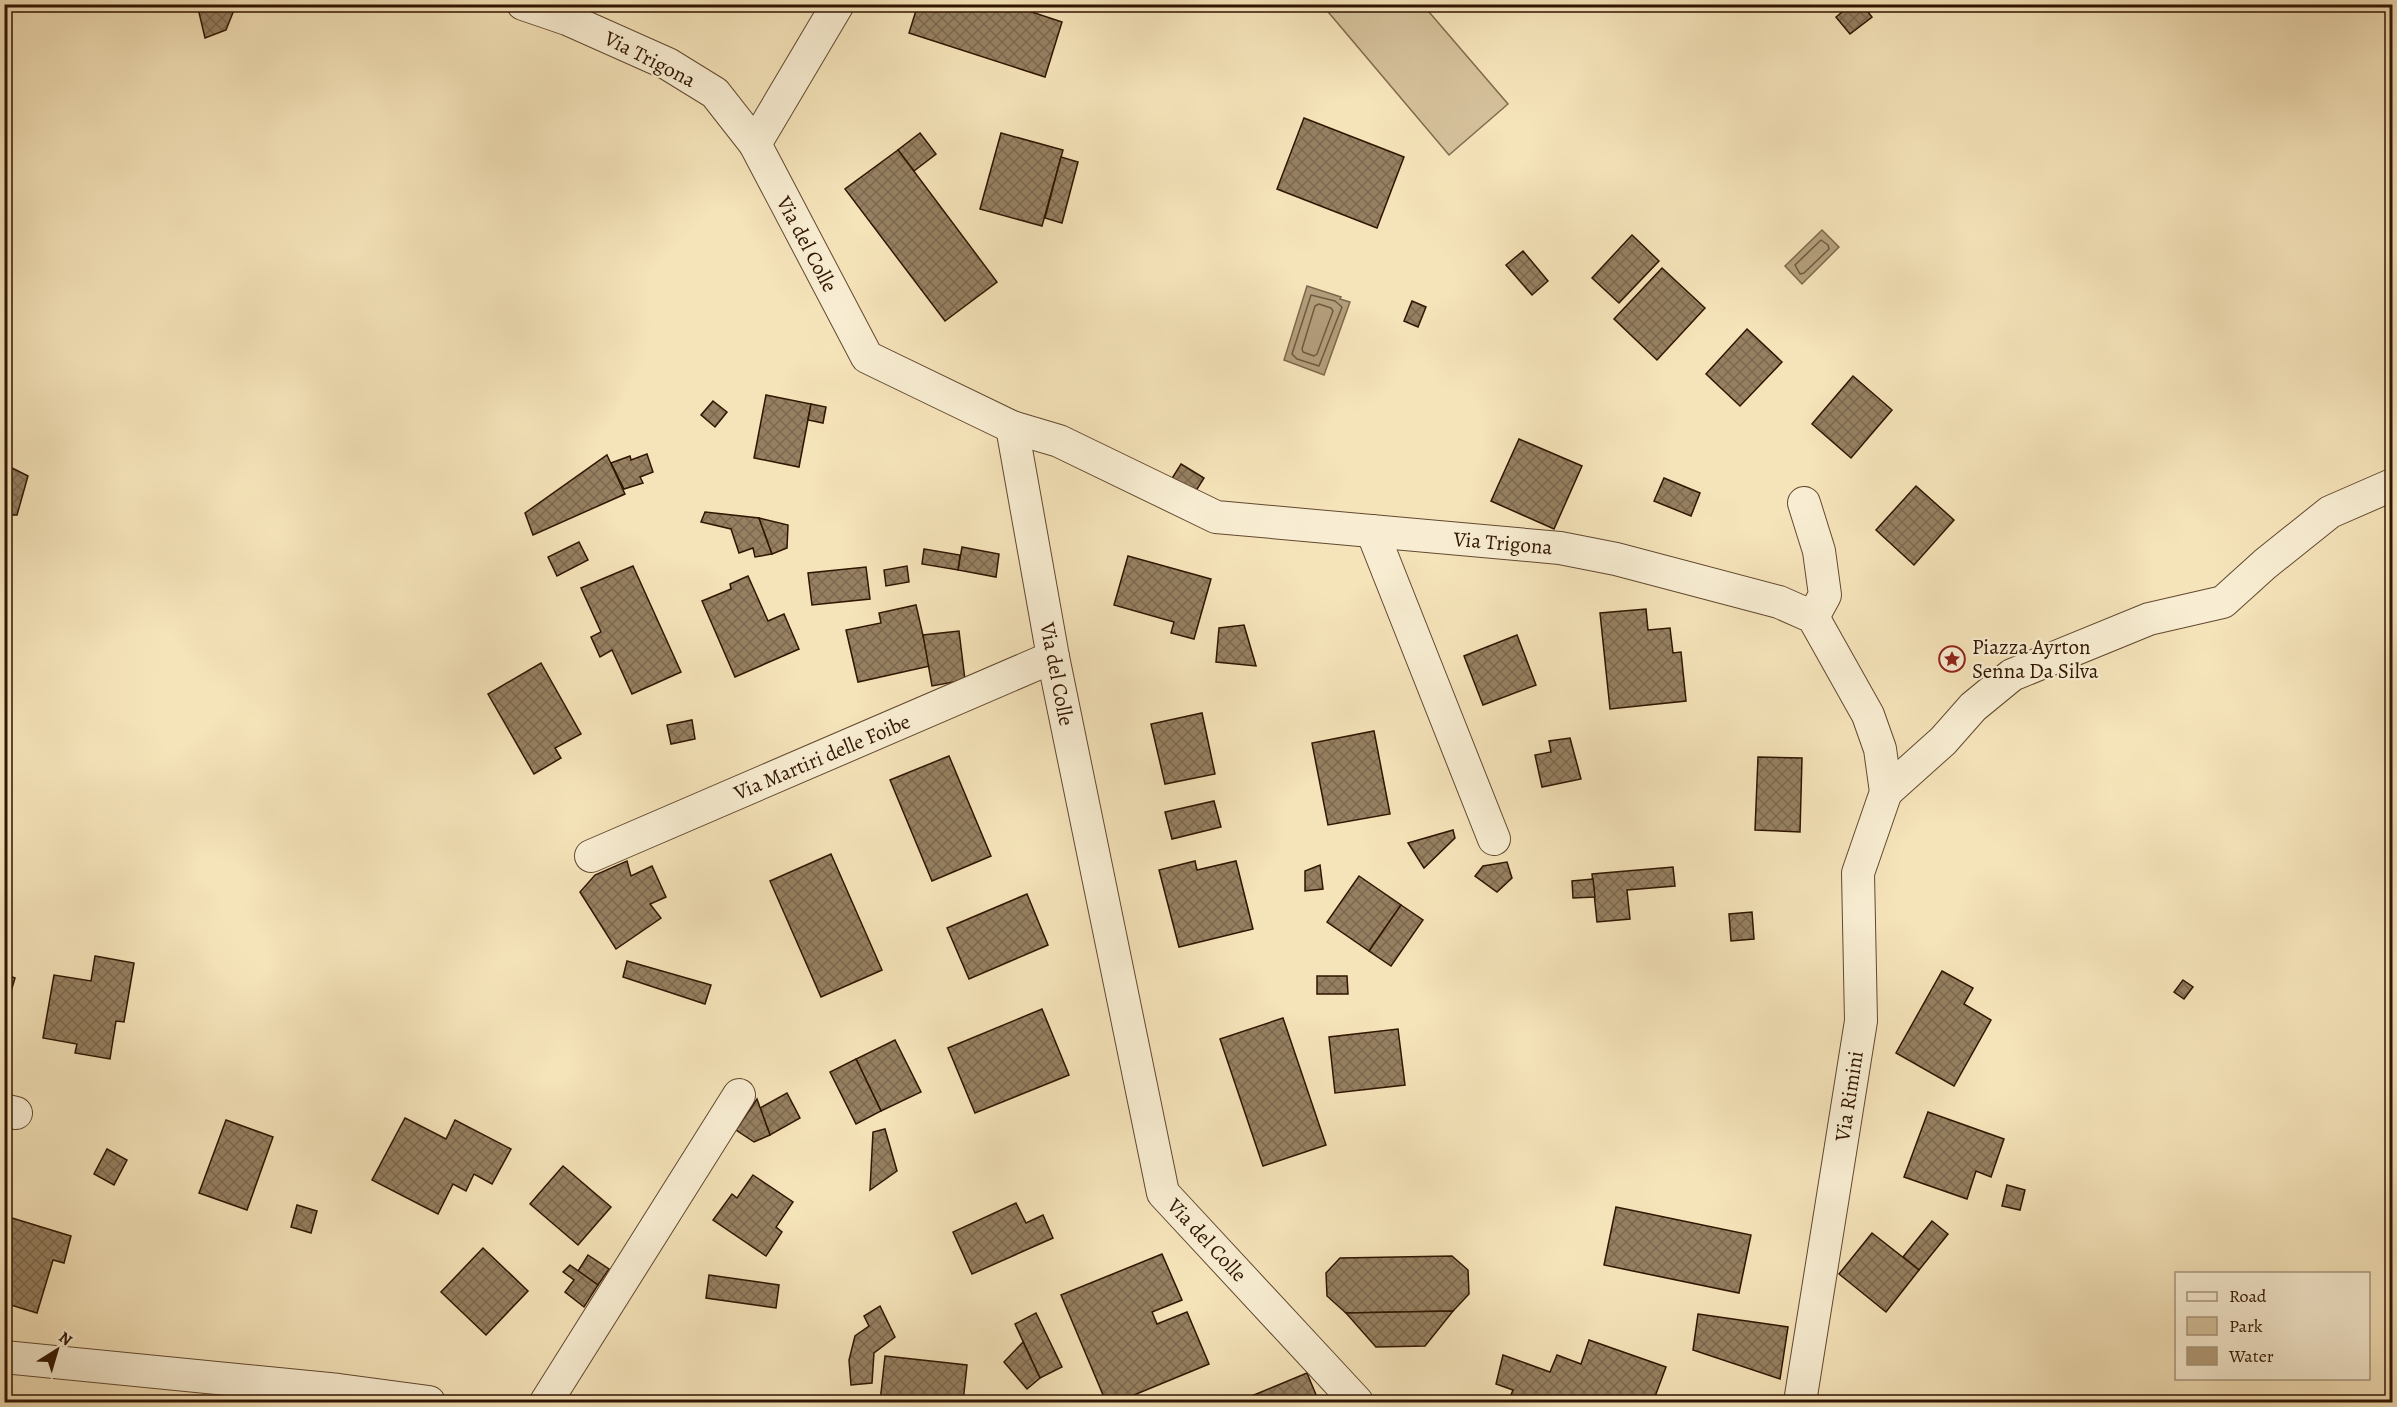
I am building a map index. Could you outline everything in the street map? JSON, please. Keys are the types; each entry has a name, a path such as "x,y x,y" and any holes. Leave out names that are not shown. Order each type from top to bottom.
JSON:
{"street":[{"name":"Via Trigona","path":"524,4 567,19 668,64 715,93 755,144"},
{"path":"755,144 838,4"},
{"name":"Via del Colle","path":"755,144 867,357 1012,427 1053,657 1163,1193 1357,1402"},
{"name":"Via Trigona","path":"1012,427 1059,441 1216,517 1571,550 1616,559 1779,602 1813,617"},
{"path":"1886,792 1943,741 1973,707 2012,675 2149,620 2223,602 2265,564 2330,512 2392,485"},
{"path":"1804,503 1819,551 1825,595 1813,617 1868,715 1880,749 1886,792"},
{"path":"1372,531 1494,839"},
{"name":"Via Martiri delle Foibe","path":"591,856 1053,657"},
{"name":"Via Rimini","path":"1800,1402 1861,1021 1858,873 1886,792"},
{"path":"546,1402 739,1095"},
{"path":"4,1357 339,1390 429,1402"}],"green space":[{"path":"1328,4 1423,5 1508,104 1449,155 1324,7"}],"water":[{"path":"1822,230 1839,247 1802,284 1785,266"},
{"path":"1307,286 1350,302 1324,375 1284,360"}],"building":[{"path":"197,4 236,5 226,30 205,38"},
{"path":"918,4 1008,4 1062,22 1045,77 909,33"},
{"path":"1852,4 1862,4 1872,17 1850,34 1836,17"},
{"path":"1304,118 1404,157 1377,228 1277,189"},
{"path":"920,133 936,154 914,171 898,150"},
{"path":"1001,133 1063,150 1042,226 980,209"},
{"path":"898,150 997,282 945,321 845,189"},
{"path":"1061,157 1078,162 1062,223 1045,218"},
{"path":"1632,235 1659,261 1619,303 1592,278"},
{"path":"1523,251 1548,281 1532,295 1506,265"},
{"path":"1662,268 1705,308 1657,360 1614,319"},
{"path":"1412,301 1426,307 1418,327 1404,321"},
{"path":"1747,329 1782,362 1740,406 1706,374"},
{"path":"1853,376 1892,410 1851,458 1812,424"},
{"path":"766,395 811,404 799,467 754,458"},
{"path":"713,401 727,412 715,427 701,415"},
{"path":"811,404 826,407 823,423 808,420"},
{"path":"1519,439 1582,466 1554,529 1491,501"},
{"path":"647,454 653,472 640,477 643,483 624,489 611,463 630,456 631,460"},
{"path":"607,455 625,494 533,535 525,513"},
{"path":"4,464 28,476 17,515 4,515"},
{"path":"1181,464 1204,478 1194,494 1171,480"},
{"path":"1664,478 1700,493 1691,516 1654,501"},
{"path":"1916,486 1954,520 1914,565 1876,530"},
{"path":"705,512 759,518 772,554 755,557 753,548 739,553 731,529 701,522"},
{"path":"759,518 788,525 787,548 772,554"},
{"path":"579,542 588,560 557,576 548,557"},
{"path":"962,547 999,554 996,577 958,570"},
{"path":"924,549 960,555 958,570 922,564"},
{"path":"1128,556 1211,579 1194,639 1171,633 1174,622 1114,605"},
{"path":"633,566 681,672 632,694 612,650 600,657 591,637 601,632 581,588"},
{"path":"907,566 909,582 886,586 884,570"},
{"path":"866,567 870,599 812,605 808,573"},
{"path":"748,576 768,621 784,614 799,649 735,677 702,601 731,589 730,584"},
{"path":"916,605 930,666 858,682 846,630 881,623 879,613"},
{"path":"1646,609 1648,630 1670,628 1673,653 1681,652 1686,701 1610,709 1600,613"},
{"path":"1244,625 1256,666 1216,662 1219,628"},
{"path":"959,631 965,680 932,686 923,635"},
{"path":"1517,635 1536,685 1483,705 1464,656"},
{"path":"541,663 581,734 555,748 561,758 534,774 488,694"},
{"path":"1202,713 1215,774 1165,784 1151,724"},
{"path":"692,720 695,739 671,744 667,725"},
{"path":"1374,731 1390,814 1328,825 1312,743"},
{"path":"1570,738 1581,779 1542,787 1535,755 1551,752 1549,741"},
{"path":"949,756 991,856 932,881 890,780"},
{"path":"1758,757 1802,758 1800,832 1755,830"},
{"path":"1214,801 1221,827 1172,839 1165,812"},
{"path":"1453,830 1455,838 1424,868 1408,843"},
{"path":"831,854 882,970 821,997 770,881"},
{"path":"627,861 631,876 652,866 666,897 650,904 661,918 616,949 580,892 595,875"},
{"path":"1195,861 1197,870 1236,861 1253,929 1179,947 1159,870"},
{"path":"1507,862 1512,878 1497,892 1475,876 1483,866"},
{"path":"1320,865 1323,889 1305,891 1305,871"},
{"path":"1673,867 1675,886 1627,890 1630,919 1597,922 1592,874"},
{"path":"1359,876 1401,905 1369,951 1327,922"},
{"path":"1593,879 1595,897 1573,898 1572,881"},
{"path":"1027,894 1048,945 969,979 947,928"},
{"path":"1401,905 1423,920 1391,966 1369,951"},
{"path":"1752,912 1754,939 1731,941 1729,914"},
{"path":"95,956 134,963 124,1022 116,1021 110,1059 75,1053 77,1044 43,1038 54,975 91,981"},
{"path":"627,961 711,985 705,1004 623,977"},
{"path":"1942,971 1973,988 1964,1004 1991,1020 1954,1086 1896,1053"},
{"path":"4,974 15,978 4,1015"},
{"path":"1317,976 1347,976 1348,994 1317,994"},
{"path":"2183,980 2193,987 2184,999 2174,992"},
{"path":"1042,1009 1069,1075 975,1113 948,1048"},
{"path":"1283,1018 1326,1145 1263,1166 1220,1039"},
{"path":"1398,1029 1405,1085 1335,1093 1329,1037"},
{"path":"895,1040 921,1092 881,1111 856,1059"},
{"path":"856,1059 881,1111 856,1124 830,1072"},
{"path":"787,1093 800,1118 770,1135 760,1108"},
{"path":"757,1099 770,1135 754,1142 736,1130"},
{"path":"1928,1112 2004,1139 1991,1177 1976,1171 1967,1199 1904,1177"},
{"path":"405,1118 446,1139 455,1120 511,1149 492,1184 474,1174 466,1191 453,1184 438,1214 372,1180"},
{"path":"226,1120 273,1137 247,1210 199,1193"},
{"path":"885,1129 897,1171 870,1190 873,1132"},
{"path":"107,1149 127,1160 114,1185 94,1174"},
{"path":"563,1166 611,1207 578,1245 530,1204"},
{"path":"753,1175 793,1202 776,1227 782,1232 766,1256 713,1220 732,1194 737,1198"},
{"path":"2007,1185 2025,1190 2020,1210 2002,1206"},
{"path":"1016,1203 1026,1223 1043,1215 1053,1238 972,1274 953,1232"},
{"path":"297,1205 317,1211 311,1233 291,1227"},
{"path":"1616,1207 1751,1235 1739,1293 1604,1265"},
{"path":"12,1218 71,1236 64,1263 53,1260 37,1313 4,1303 4,1242"},
{"path":"1932,1221 1948,1234 1919,1270 1903,1257"},
{"path":"1872,1233 1919,1270 1886,1312 1839,1274"},
{"path":"483,1248 528,1291 486,1335 441,1292"},
{"path":"1162,1254 1182,1300 1152,1312 1157,1324 1187,1312 1209,1364 1117,1402 1106,1402 1061,1295"},
{"path":"588,1255 609,1269 598,1285 578,1271"},
{"path":"1452,1256 1468,1270 1469,1294 1453,1311 1346,1313 1327,1296 1326,1273 1340,1258"},
{"path":"570,1265 598,1285 584,1307 565,1292 574,1280 563,1272"},
{"path":"709,1275 779,1285 776,1308 706,1298"},
{"path":"880,1306 895,1337 874,1353 872,1383 851,1385 849,1360 855,1336 869,1326 864,1316"},
{"path":"1453,1311 1425,1346 1376,1347 1346,1313"},
{"path":"1036,1313 1062,1367 1040,1378 1015,1324"},
{"path":"1698,1314 1788,1327 1780,1379 1693,1350"},
{"path":"1589,1340 1666,1367 1653,1402 1508,1402 1513,1390 1496,1384 1503,1355 1550,1372 1557,1355 1581,1364"},
{"path":"1023,1342 1040,1378 1027,1389 1004,1362"},
{"path":"885,1356 967,1365 963,1402 880,1402"},
{"path":"1307,1373 1319,1402 1257,1402 1254,1395"},
{"path":"1254,1395 1257,1402 1236,1402"}],"place":[{"name":"Piazza Ayrton Senna Da Silva","path":"1952,659"}]}
